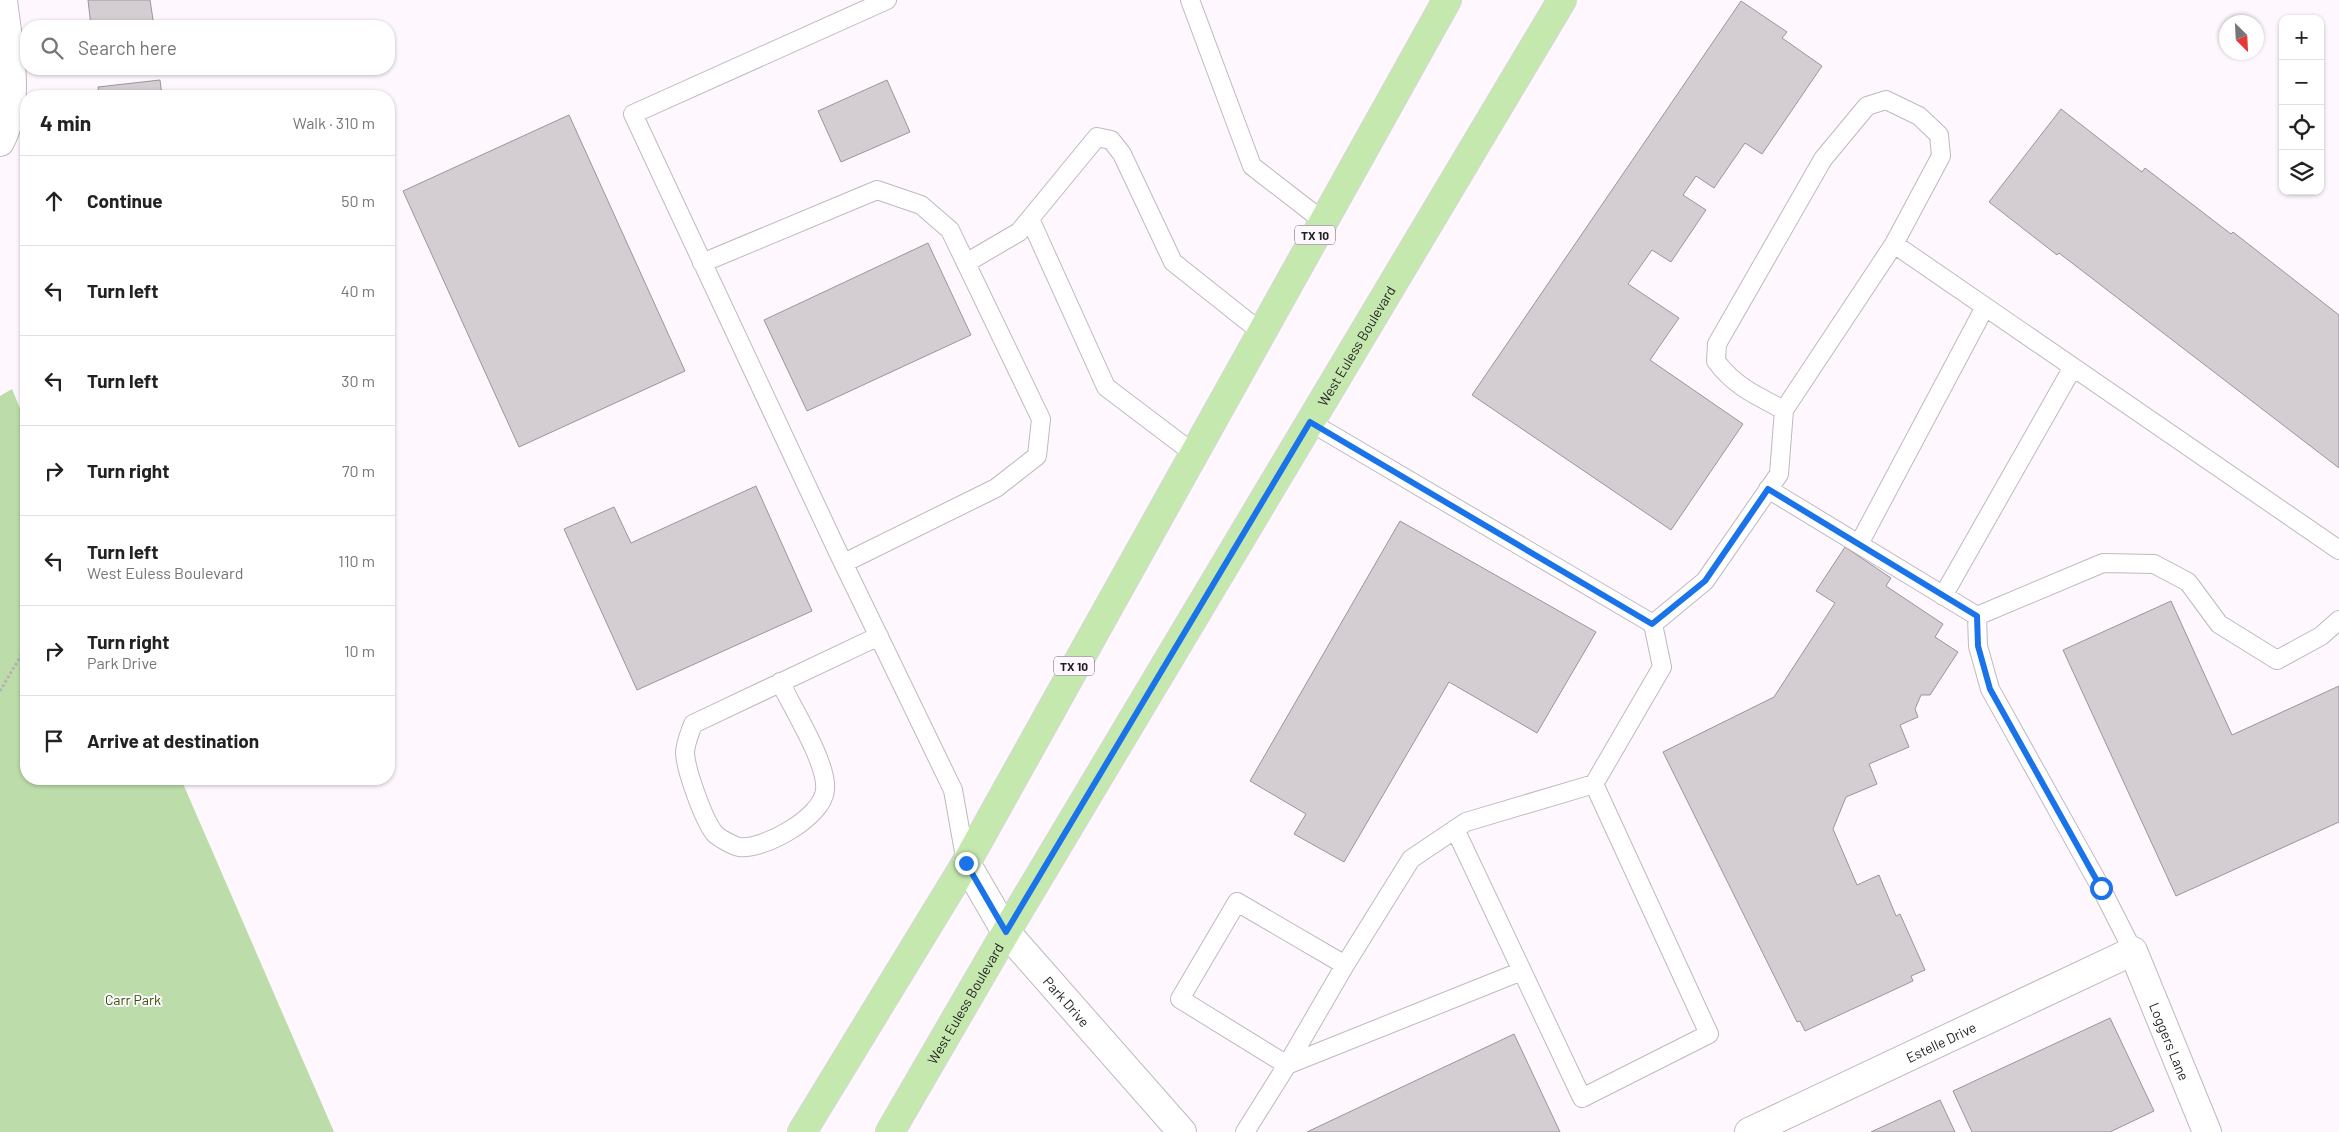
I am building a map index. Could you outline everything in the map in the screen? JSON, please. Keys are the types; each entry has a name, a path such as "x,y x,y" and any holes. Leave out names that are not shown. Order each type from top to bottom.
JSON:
{"main road":[{"name":"TX 10","path":"802,1132 966,863 1447,0"},
{"name":"West Euless Boulevard","path":"899,1129 1006,932 1562,0"}],"street":[{"path":"0,142 6,131 12,94 4,0"},
{"name":"Park Drive","path":"966,863 1006,932 1182,1132"},
{"name":"Estelle Drive","path":"1749,1132 2133,951"},
{"name":"Loggers Lane","path":"2133,951 2207,1132"}],"lane":[{"path":"887,0 633,114 953,790 966,863"},
{"path":"1190,0 1252,166 1323,221"},
{"path":"1652,624 1705,581 1779,474 1784,410 1894,244 1942,156 1939,135 1918,116 1886,100 1867,106 1822,159 1717,344 1716,361 1727,377 1746,390 1784,410"},
{"path":"966,263 1019,232 1098,137 1111,140 1122,154 1173,262 1261,332"},
{"path":"702,263 877,190 921,205 950,230 1041,419 1037,456 996,488 844,563"},
{"path":"1030,219 1106,388 1193,453"},
{"path":"1894,244 2339,550"},
{"path":"1859,544 1985,307"},
{"path":"1943,596 2074,368"},
{"path":"1245,1132 1288,1065 1345,965 1411,858 1466,822 1594,784 1662,667 1652,624 1310,422"},
{"path":"1768,489 1977,616"},
{"path":"1977,616 2103,563 2154,564 2188,582 2219,624 2277,660 2321,636 2339,620"},
{"path":"1977,616 1978,646 1990,689 2101,888 2133,951"},
{"path":"780,682 821,764 825,790 820,806 807,819 766,842 739,847 716,835 693,788 685,752 693,724 780,682 879,636"},
{"path":"1455,829 1582,1098 1709,1034 1594,784"},
{"path":"1288,1065 1180,999 1237,902 1345,965"},
{"path":"1288,1065 1522,971"}],"path":[{"path":"0,691 20,657"}],"green space":[{"name":"Carr Park","path":"12,389 20,408 20,785 184,785 334,1132 0,1132 0,396"}],"building":[{"path":"88,0 150,0 153,20 90,20"},
{"path":"1741,1 1787,32 1782,38 1822,66 1762,154 1745,143 1714,188 1696,176 1683,195 1706,210 1671,262 1652,250 1628,284 1679,318 1650,360 1743,424 1671,530 1472,395"},
{"path":"160,80 161,90 98,90 98,87"},
{"path":"887,80 910,132 841,162 818,111"},
{"path":"2061,109 2142,172 2145,168 2231,234 2233,232 2339,315 2339,468 2059,253 2057,255 1989,202"},
{"path":"569,115 685,371 519,447 403,191"},
{"path":"928,243 971,335 807,411 764,320"},
{"path":"756,486 812,611 637,690 564,529 614,507 631,543"},
{"path":"1400,521 1596,632 1537,733 1449,682 1344,862 1294,834 1306,814 1250,781"},
{"path":"1845,547 1891,578 1886,586 1943,624 1935,637 1958,652 1930,695 1921,695 1915,709 1918,717 1900,725 1909,747 1869,764 1877,784 1846,797 1833,829 1857,885 1879,875 1896,916 1900,914 1925,970 1911,976 1913,981 1805,1031 1800,1021 1797,1022 1663,752 1774,697 1835,603 1816,591"},
{"path":"2171,601 2232,735 2339,686 2339,822 2176,896 2063,650"},
{"path":"2110,1018 2154,1111 2110,1132 1972,1132 1953,1091"},
{"path":"1514,1034 1560,1132 1307,1132"},
{"path":"1940,1100 1955,1132 1871,1132"}],"route":[{"path":"966,863 1006,932 1310,422 1652,624 1705,581 1768,489 1977,616 1978,646 1990,689 2101,888"}]}
